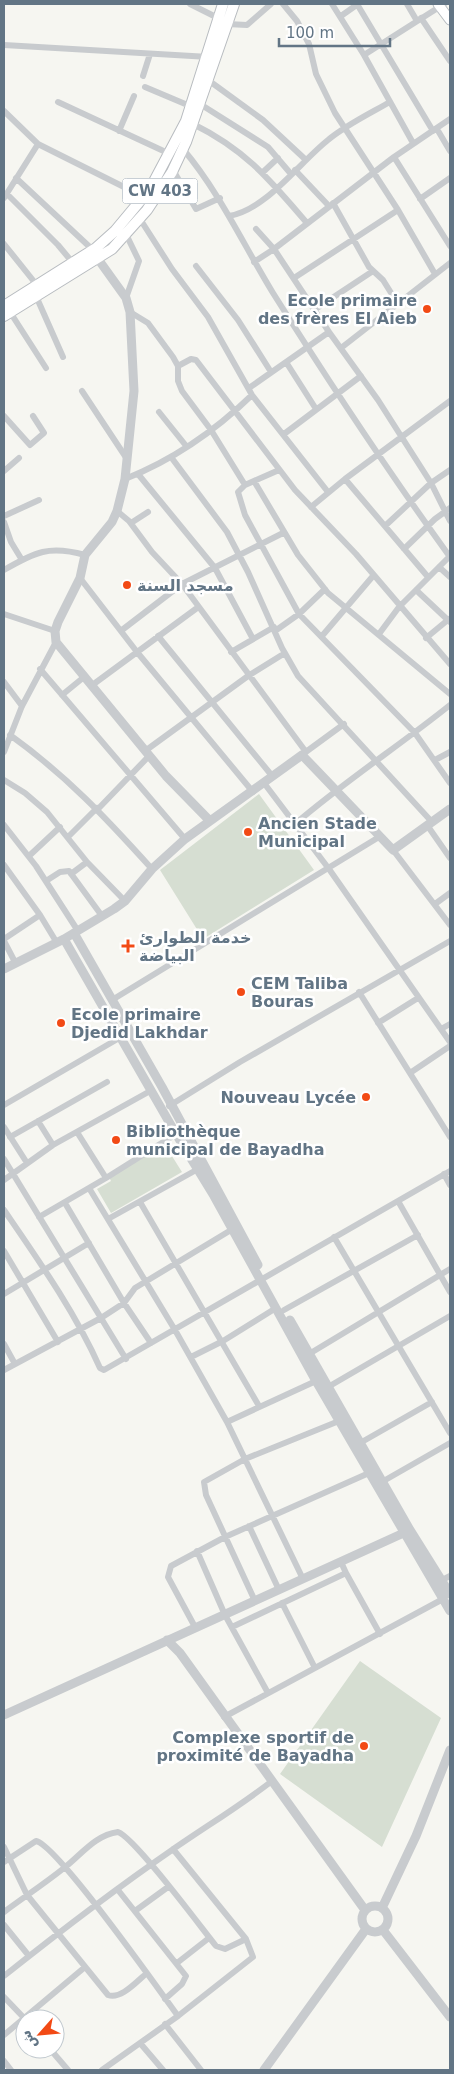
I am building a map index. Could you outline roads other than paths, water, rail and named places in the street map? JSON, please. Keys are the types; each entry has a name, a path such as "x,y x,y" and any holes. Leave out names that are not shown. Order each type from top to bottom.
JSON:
{"main road":[{"name":"CW 403","path":"6,311 36,284 73,264 112,249 140,219 173,170 194,124 195,105 204,57 223,4"},
{"name":"CW 403","path":"6,311 36,296 96,255 156,181 208,80 234,4"},
{"path":"441,5 450,20"}],"street":[{"path":"190,4 218,18"},
{"path":"227,24 247,25 271,4"},
{"path":"283,4 301,28 309,44 316,74 345,129 398,210 435,274"},
{"path":"332,4 364,55 413,143"},
{"path":"340,16 357,4 450,151"},
{"path":"407,4 450,61"},
{"path":"364,55 441,5"},
{"path":"4,45 215,58"},
{"path":"143,76 150,54"},
{"path":"208,80 263,120 306,160"},
{"path":"144,87 195,105 260,141 331,205 373,271 383,280 398,304"},
{"path":"120,131 134,96"},
{"path":"58,102 170,154"},
{"path":"229,216 244,212 277,187 328,140 390,102"},
{"path":"4,111 38,144 144,197"},
{"path":"254,262 274,249 373,172 450,119"},
{"path":"194,124 235,147 277,187 307,224"},
{"path":"38,144 5,196 58,245 73,264"},
{"path":"183,149 220,198 254,262 307,346 411,503 450,557 399,607 379,634"},
{"path":"394,157 450,246"},
{"path":"262,173 278,158"},
{"path":"173,170 196,209 220,198"},
{"path":"16,178 96,255 126,298 130,312 134,391 125,479 118,511 112,522 85,555 80,578 55,631 56,642 147,753 210,821"},
{"path":"420,199 450,178"},
{"path":"294,278 398,210"},
{"path":"140,219 172,269 208,317 252,395 328,492"},
{"path":"121,224 139,260 126,298"},
{"path":"256,229 274,249 329,332 361,376 448,510 450,520"},
{"path":"4,244 36,284"},
{"path":"341,348 450,263"},
{"path":"196,266 238,320 271,372"},
{"path":"314,310 373,271"},
{"path":"36,296 63,357"},
{"path":"6,311 46,368"},
{"path":"130,312 148,323 178,366 178,381 182,391 211,430 245,485"},
{"path":"248,388 329,332"},
{"path":"178,366 191,359 196,360 279,470 450,664"},
{"path":"286,362 316,409"},
{"path":"284,434 361,376"},
{"path":"82,392 126,459"},
{"path":"125,479 138,474 187,447 235,411 252,395"},
{"path":"311,507 345,479 380,455 450,401"},
{"path":"159,412 187,447"},
{"path":"4,416 30,445 44,433 33,416"},
{"path":"171,456 227,532 298,676 344,724 430,823 450,858"},
{"path":"4,471 20,458"},
{"path":"279,470 238,490 240,502 261,545 300,614 415,733 450,783"},
{"path":"384,526 431,483 450,470"},
{"path":"138,474 215,568 253,639"},
{"path":"345,479 428,577"},
{"path":"254,481 283,533 325,590 450,694"},
{"path":"4,516 38,500"},
{"path":"404,548 427,526 448,510"},
{"path":"118,511 182,584 197,608 232,652 304,753 334,791 392,850 436,904 450,925"},
{"path":"131,524 148,512"},
{"path":"4,522 11,542 22,560"},
{"path":"122,630 182,584 283,533"},
{"path":"4,570 22,560 48,550 85,555"},
{"path":"439,566 450,577"},
{"path":"322,636 345,606 373,576"},
{"path":"80,578 122,630 137,652 252,792"},
{"path":"232,652 300,614 325,590"},
{"path":"416,590 449,620 426,638"},
{"path":"91,686 197,608"},
{"path":"4,614 55,631"},
{"path":"158,636 274,777"},
{"path":"4,751 22,706 56,642"},
{"path":"68,837 130,776 147,753 191,717 248,676 285,653"},
{"path":"40,669 185,839"},
{"path":"62,695 84,676"},
{"path":"4,682 22,706"},
{"path":"295,824 334,791 415,733 450,705"},
{"path":"4,969 60,941 125,901 152,870 185,839 274,777 344,724"},
{"path":"10,735 54,768 97,808 152,870"},
{"path":"435,760 450,752"},
{"path":"4,780 36,801 60,827 87,862 125,901"},
{"path":"264,784 329,869 450,1042"},
{"path":"392,850 450,809"},
{"path":"4,825 46,881 76,932 167,1108 280,1309 316,1381 369,1473 379,1483"},
{"path":"29,856 60,827"},
{"path":"112,1000 379,837"},
{"path":"71,874 87,862"},
{"path":"4,865 60,941 152,1090 167,1108 176,1134 263,1279"},
{"path":"46,881 67,871 102,916"},
{"path":"436,904 450,893"},
{"path":"16,964 4,940 40,915"},
{"path":"167,1108 359,992 450,942"},
{"path":"359,992 450,1137"},
{"path":"378,1023 418,998"},
{"path":"441,1028 450,1024"},
{"path":"4,1106 121,1037"},
{"path":"410,1072 450,1046"},
{"path":"10,1137 107,1082"},
{"path":"4,1180 53,1145 152,1090"},
{"path":"38,1121 53,1145"},
{"path":"4,1127 27,1163"},
{"path":"78,1132 106,1178"},
{"path":"39,1217 176,1134"},
{"path":"4,1158 126,1359"},
{"path":"108,1219 198,1169"},
{"path":"4,1210 81,1328 102,1370 126,1359 450,1171"},
{"path":"444,1174 450,1186"},
{"path":"89,1188 191,1357 227,1422 303,1579"},
{"path":"398,1200 450,1292"},
{"path":"140,1202 223,1341 259,1406"},
{"path":"65,1203 124,1303 151,1343"},
{"path":"4,1370 101,1318 124,1303 130,1292 146,1281 232,1230"},
{"path":"191,1357 418,1235"},
{"path":"334,1237 450,1433"},
{"path":"4,1294 89,1243"},
{"path":"4,1251 58,1342"},
{"path":"309,1354 450,1268"},
{"path":"280,1309 309,1354 360,1443 379,1483 446,1596"},
{"path":"328,1387 450,1316"},
{"path":"4,1344 15,1364"},
{"path":"227,1422 316,1381"},
{"path":"360,1443 432,1402"},
{"path":"255,1601 206,1495 204,1482 245,1459 339,1421"},
{"path":"379,1483 450,1442"},
{"path":"195,1627 168,1577 168,1572 175,1563 225,1537 369,1473"},
{"path":"249,1526 279,1590"},
{"path":"4,1715 407,1532"},
{"path":"407,1532 446,1578 446,1596 450,1611"},
{"path":"197,1551 225,1615 268,1693"},
{"path":"341,1562 380,1634"},
{"path":"232,1627 346,1573"},
{"path":"294,1583 300,1594"},
{"path":"224,1717 380,1634 446,1596"},
{"path":"282,1603 315,1668"},
{"path":"168,1640 365,1910"},
{"path":"382,1908 416,1836 450,1750"},
{"path":"4,1976 57,1933 172,1849 240,1805 272,1781"},
{"path":"4,1912 65,1868 87,1847 103,1836 118,1832 126,1836 209,1938 221,1949 231,1948 246,1939"},
{"path":"6,1860 30,1844 40,1842 65,1868 96,1906 178,2016"},
{"path":"4,1847 6,1860 27,1895 108,1995 112,1997 120,1994 147,1974"},
{"path":"103,2070 178,2016 253,1957 246,1939 172,1849"},
{"path":"135,1911 168,1886"},
{"path":"118,1890 186,1976 185,1980 165,1998"},
{"path":"382,1908 372,1906 365,1910 362,1920 366,1929 372,1932 383,1930"},
{"path":"382,1908 388,1919 383,1930"},
{"path":"4,1925 29,1956"},
{"path":"264,2070 366,1929"},
{"path":"383,1930 450,2017"},
{"path":"177,1963 209,1938"},
{"path":"37,2009 85,1967"},
{"path":"4,1997 15,2009"},
{"path":"165,2024 201,2070"},
{"path":"4,2034 15,2026"},
{"path":"140,2043 162,2070"},
{"path":"59,2059 68,2070"},
{"path":"4,2061 11,2070"}],"place":[{"name":"Ecole primaire des frères El Aieb","path":"427,309"},
{"name":"مسجد السنة","path":"127,585"},
{"name":"Ancien Stade Municipal","path":"248,832"},
{"name":"خدمة الطوارئ البياضة","path":"128,946"},
{"name":"CEM Taliba Bouras","path":"241,992"},
{"name":"Ecole primaire Djedid Lakhdar","path":"61,1023"},
{"name":"Nouveau Lycée","path":"366,1097"},
{"name":"Bibliothèque municipal de Bayadha","path":"116,1140"},
{"name":"Complexe sportif de proximité de Bayadha","path":"364,1746"}]}
